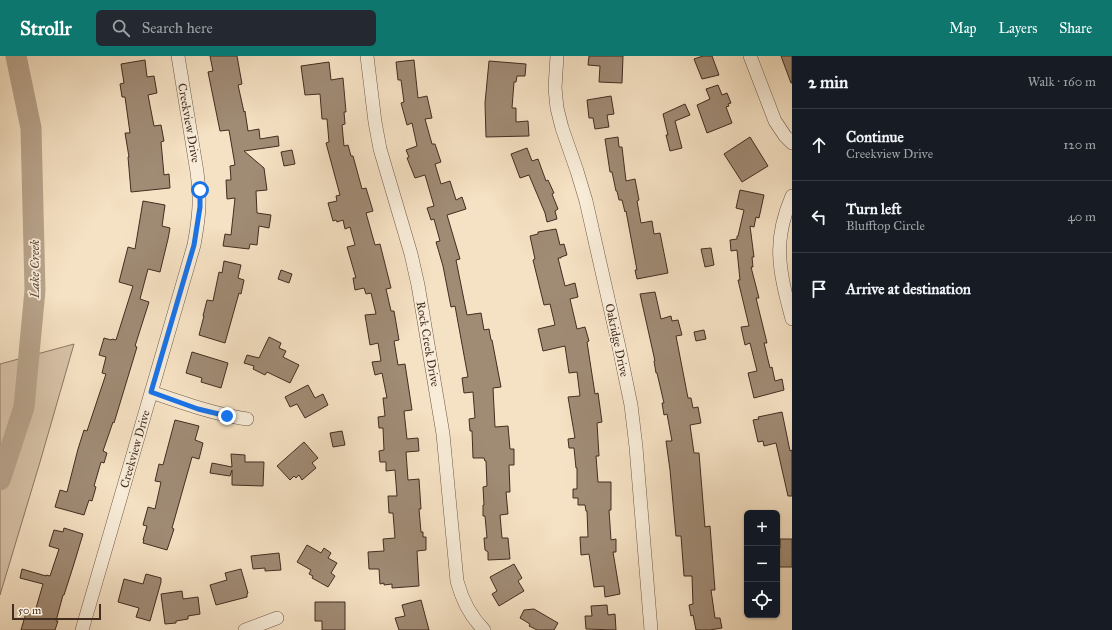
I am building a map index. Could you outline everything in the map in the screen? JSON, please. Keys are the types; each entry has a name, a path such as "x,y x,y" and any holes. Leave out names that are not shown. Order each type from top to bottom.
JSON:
{"street":[{"name":"Creekview Drive","path":"82,630 194,245 200,207 200,190 178,56"},
{"name":"Rock Creek Drive","path":"367,56 380,149 411,254 418,285 443,434 456,581 464,603 484,630"},
{"name":"Oakridge Drive","path":"557,56 555,88 557,108 586,201 631,405 636,447 651,630"},
{"path":"750,56 775,121 785,136 792,143"},
{"path":"792,196 786,210 780,240 780,260 783,281 792,319"},
{"path":"151,392 198,409 247,419"},
{"path":"245,630 277,618"}],"shaded area":[{"path":"74,344 40,462 0,595 0,364"}],"building":[{"path":"210,56 237,56 242,84 238,85 244,112 245,111 248,131 259,129 260,139 278,136 279,146 244,151 264,168 267,190 256,191 257,213 271,215 269,228 259,226 257,245 250,244 249,249 223,246 225,234 231,235 235,198 227,199 226,180 231,180 230,166 235,165 229,130 220,131 208,72 213,71"},
{"path":"589,56 623,56 622,83 599,82 600,66 588,65"},
{"path":"703,56 712,56 719,75 702,79 694,59"},
{"path":"781,56 792,56 792,83 791,83"},
{"path":"145,60 147,77 154,76 157,93 148,95 154,126 161,125 164,141 161,142 164,175 169,174 170,188 131,192 129,157 125,133 130,133 125,97 122,97 120,84 124,83 121,64"},
{"path":"414,60 418,98 427,96 432,118 425,119 432,144 435,144 441,162 435,164 441,184 450,181 456,200 462,197 466,209 447,215 460,259 456,260 467,315 481,313 484,330 489,329 501,387 493,388 495,427 508,426 510,449 514,449 514,465 509,465 510,492 506,492 508,514 500,515 502,538 508,538 510,559 488,560 488,552 485,550 484,538 487,538 485,516 483,516 483,487 487,486 486,461 484,458 473,458 472,431 470,431 469,419 475,418 473,392 464,393 462,378 468,377 455,306 451,307 443,266 436,242 440,241 434,219 431,220 427,208 434,206 425,175 415,178 407,158 409,157 406,150 417,146 412,123 407,125 401,103 404,102 401,80 398,80 396,62"},
{"path":"489,61 526,64 525,76 517,76 516,82 514,82 512,108 516,108 516,122 528,121 529,136 486,137 485,103"},
{"path":"329,62 331,80 343,78 346,112 344,112 345,124 342,125 344,146 348,145 351,156 353,156 362,189 366,188 373,211 366,213 375,245 380,244 391,288 386,289 391,311 394,311 399,340 394,341 398,365 405,364 412,410 404,411 407,439 418,438 419,451 406,452 408,480 419,479 421,532 423,532 423,537 426,537 426,550 417,551 419,586 392,588 392,584 380,584 379,569 369,569 368,552 384,551 383,539 395,538 393,513 389,513 388,496 397,496 395,470 386,471 386,462 380,462 379,451 384,450 383,428 379,428 378,417 385,416 383,398 387,398 382,373 375,375 372,362 381,361 378,343 370,345 365,315 376,314 371,293 366,294 364,288 355,290 353,278 356,278 347,247 355,245 350,227 345,229 343,220 337,222 336,220 333,221 328,203 337,201 336,196 340,195 326,143 329,142 327,119 322,119 320,94 305,95 301,66"},
{"path":"718,85 722,95 727,93 731,103 726,107 732,123 707,133 697,105 710,99 706,89"},
{"path":"611,96 614,114 607,115 609,127 595,129 593,118 589,118 587,100"},
{"path":"685,104 690,115 675,121 682,148 670,151 663,114"},
{"path":"618,137 619,147 622,147 626,181 635,179 641,223 652,221 654,234 660,233 668,273 637,279 635,270 637,270 626,211 625,212 622,200 619,200 612,172 610,172 605,139"},
{"path":"750,137 768,166 742,182 724,154"},
{"path":"527,148 532,161 538,159 546,181 548,180 554,193 552,194 558,209 555,211 557,219 547,222 545,213 529,175 520,178 511,154"},
{"path":"292,150 295,164 284,166 281,152"},
{"path":"740,190 764,195 759,218 756,217 754,227 750,226 754,257 752,257 753,267 751,267 759,298 756,298 767,343 764,343 770,368 772,367 775,381 782,379 784,390 754,398 748,373 757,371 750,343 745,345 741,327 749,326 738,280 740,280 737,250 731,251 730,240 737,239 744,210 736,208"},
{"path":"143,201 165,205 162,226 170,228 168,239 160,272 148,269 140,299 149,302 135,346 137,347 114,423 113,422 103,451 107,453 104,463 101,462 94,486 96,487 92,501 89,500 84,515 55,507 60,490 67,492 84,430 87,431 106,374 102,373 106,357 99,355 104,338 116,340 133,286 119,282 128,247 135,249"},
{"path":"556,229 560,245 564,244 567,255 558,258 565,286 575,283 578,297 570,299 577,329 585,327 589,341 587,342 595,394 598,393 602,422 597,423 599,456 596,456 598,482 611,482 611,510 609,510 611,540 616,539 616,552 613,552 620,594 605,597 604,586 594,587 589,554 581,555 580,537 588,537 587,511 585,505 578,505 578,498 573,498 573,489 577,489 577,468 574,448 569,448 568,439 575,438 568,397 580,396 577,372 569,373 565,346 543,351 538,329 555,325 550,304 544,305 533,260 535,259 530,236 538,234 538,232"},
{"path":"711,248 714,265 705,267 701,249"},
{"path":"224,261 241,265 238,278 244,280 225,343 199,335 207,300 213,301 219,272 222,273"},
{"path":"281,270 292,274 289,283 278,279"},
{"path":"655,292 661,319 671,316 672,321 678,320 682,335 676,336 688,398 691,398 693,408 698,407 701,423 690,425 694,453 699,453 705,527 710,526 715,590 711,590 715,618 720,618 722,628 696,630 693,615 691,616 689,605 693,604 692,576 684,576 681,536 676,536 666,441 672,441 667,414 664,415 662,403 664,403 656,373 655,361 640,294"},
{"path":"704,330 706,339 696,341 694,332"},
{"path":"269,337 281,343 279,348 286,351 283,357 299,365 290,383 267,372 265,375 253,369 254,366 244,363 247,355 259,358"},
{"path":"192,352 228,363 221,388 201,382 202,378 186,373"},
{"path":"308,385 315,398 323,394 328,405 305,418 297,404 290,407 285,397"},
{"path":"782,412 790,451 792,450 792,496 788,496 776,443 764,446 763,441 758,442 753,420 759,419 758,417"},
{"path":"175,420 199,426 195,440 203,443 199,459 192,457 172,528 174,529 167,550 143,543 147,526 143,525 148,507 155,509 161,482 155,481 159,464 163,465"},
{"path":"342,431 345,445 333,447 330,433"},
{"path":"304,442 318,458 312,463 316,468 302,480 299,475 296,478 294,476 290,480 277,466"},
{"path":"231,454 245,455 245,462 264,462 263,486 232,485 232,470 230,476 210,473 212,463 232,467"},
{"path":"64,528 83,534 63,595 55,630 21,630 26,613 34,615 43,584 20,578 22,569 50,576 59,549 49,546 54,530 63,532"},
{"path":"780,539 792,539 792,567 780,567"},
{"path":"307,545 321,553 324,548 331,553 328,558 337,563 331,573 335,576 328,587 312,578 313,576 309,574 311,570 297,562"},
{"path":"279,553 281,570 265,571 265,568 253,569 251,556"},
{"path":"514,564 522,578 518,581 524,591 499,606 492,594 497,591 490,577"},
{"path":"241,569 248,593 247,597 216,605 210,585 227,580 225,573"},
{"path":"146,574 161,578 150,621 136,617 139,608 118,602 124,579 143,584"},
{"path":"182,591 183,599 198,597 200,614 188,616 188,619 176,621 176,623 165,624 161,594"},
{"path":"421,600 429,630 399,630 395,618 405,616 402,605"},
{"path":"315,602 345,602 345,630 322,630 322,621 315,621"},
{"path":"607,605 608,615 615,614 616,630 586,629 585,616 592,616 591,606"},
{"path":"534,609 558,623 554,630 537,630 529,626 530,624 520,618 524,610"}],"waterway":[{"name":"Lake Creek","path":"0,480 24,407 35,290 31,128 16,56"}],"route":[{"path":"200,190 200,207 194,245 151,392 198,409 227,416"}]}
